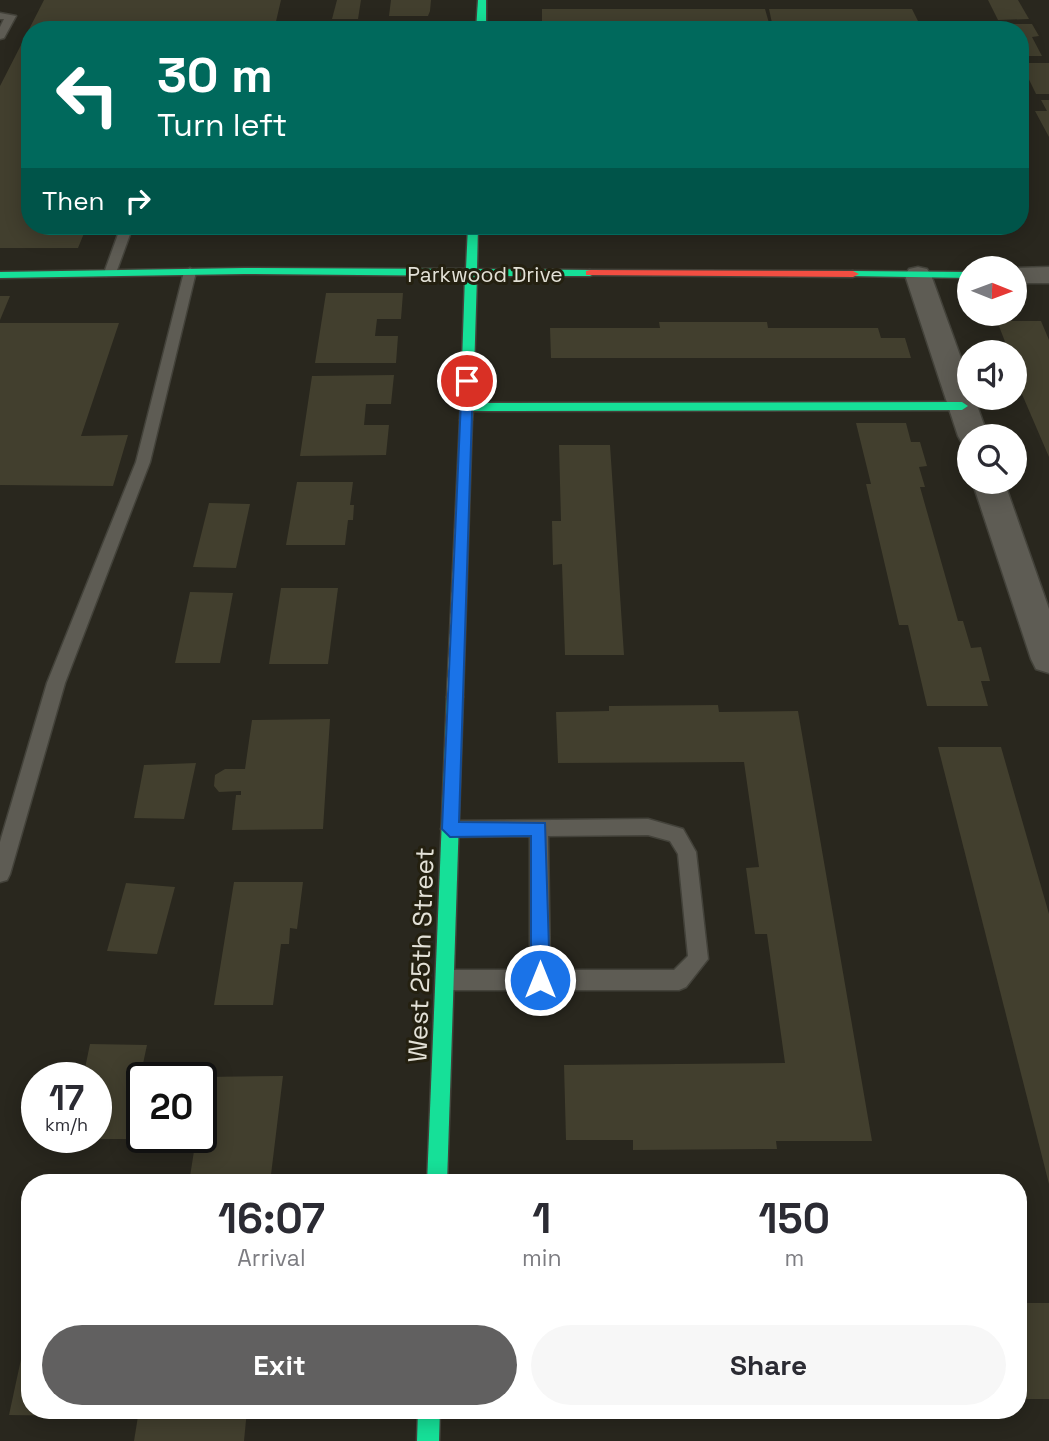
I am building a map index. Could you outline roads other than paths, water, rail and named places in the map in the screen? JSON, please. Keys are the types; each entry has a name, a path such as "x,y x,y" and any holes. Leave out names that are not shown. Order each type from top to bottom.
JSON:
{"street":[{"path":"481,21 482,0"},
{"name":"West 25th Street","path":"437,1174 473,235"},
{"name":"Parkwood Drive","path":"0,275 190,272 957,275"},
{"path":"918,275 957,391"},
{"path":"1027,275 1049,275"},
{"path":"466,407 957,406"},
{"path":"992,494 1049,659"},
{"path":"428,1441 429,1419"}],"lane":[{"path":"0,16 11,16 0,36"},
{"path":"110,273 124,235"},
{"path":"0,874 56,683 143,462 190,272"},
{"path":"444,980 679,980 698,959 687,852 676,835 648,827 450,829"},
{"path":"539,828 540,980"}]}
